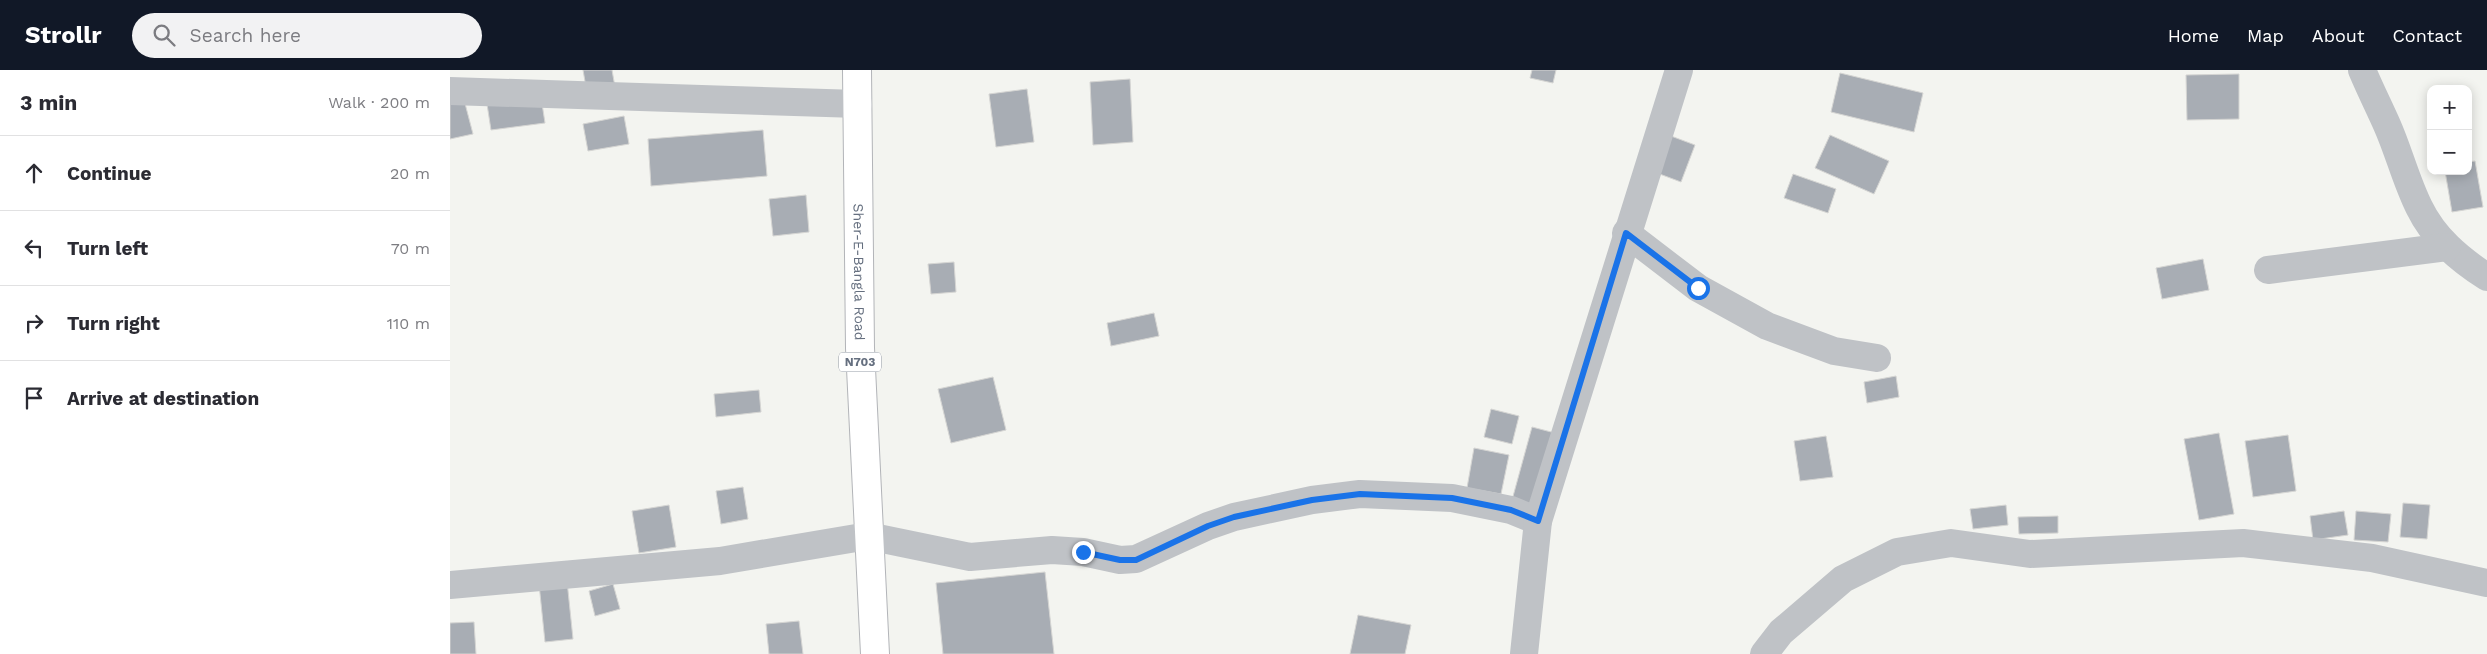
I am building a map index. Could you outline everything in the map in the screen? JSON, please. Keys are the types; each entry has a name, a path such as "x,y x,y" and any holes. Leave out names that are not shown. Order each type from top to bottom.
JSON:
{"highway":[{"name":"Sher-E-Bangla Road","path":"858,70 860,348 875,654"}],"street":[{"path":"1524,654 1538,521 1626,233 1679,70"},
{"path":"2362,70 2373,98 2387,125 2419,208 2447,247 2464,263 2487,277"},
{"path":"450,91 858,104"},
{"path":"1626,233 1698,288 1767,326 1834,351 1877,358"},
{"path":"2268,270 2447,247"},
{"path":"450,585 720,561 868,536 970,558 1052,550 1083,552 1120,560 1136,560 1208,526 1234,517 1312,500 1360,494 1452,498 1511,510 1538,521"},
{"path":"1764,654 1781,632 1843,579 1897,552 1951,543 2030,554 2243,543 2372,558 2487,583"}],"building":[{"path":"583,70 612,70 615,87 587,93"},
{"path":"1532,70 1556,70 1553,83 1530,78"},
{"path":"1840,73 1923,93 1914,132 1831,112"},
{"path":"2239,74 2239,119 2187,120 2186,75"},
{"path":"1130,79 1133,142 1093,145 1090,82"},
{"path":"1027,89 1034,142 996,147 989,94"},
{"path":"462,92 473,134 450,139 450,94"},
{"path":"541,97 545,123 491,130 487,104"},
{"path":"624,116 629,144 588,151 583,124"},
{"path":"763,130 767,176 651,186 648,139"},
{"path":"1830,135 1889,161 1874,194 1815,168"},
{"path":"1671,136 1695,145 1681,182 1657,173"},
{"path":"2472,161 2475,161 2483,207 2452,212 2446,175 2472,175"},
{"path":"1793,174 1836,189 1828,213 1784,198"},
{"path":"806,195 809,232 773,236 769,199"},
{"path":"2203,259 2209,290 2162,299 2156,268"},
{"path":"954,262 956,292 931,294 928,264"},
{"path":"1154,313 1159,336 1111,346 1107,323"},
{"path":"1896,376 1899,397 1867,403 1864,382"},
{"path":"993,377 1006,430 951,443 938,389"},
{"path":"759,390 761,412 716,417 714,394"},
{"path":"1491,409 1519,416 1512,444 1484,437"},
{"path":"1532,427 1555,433 1534,506 1512,500"},
{"path":"2219,433 2234,514 2199,520 2184,439"},
{"path":"2288,435 2296,491 2253,497 2245,441"},
{"path":"1826,436 1833,477 1800,481 1794,441"},
{"path":"1474,448 1509,455 1501,494 1467,488"},
{"path":"743,487 748,519 721,524 716,491"},
{"path":"2403,503 2430,505 2427,539 2400,537"},
{"path":"669,505 676,547 639,553 632,511"},
{"path":"2006,505 2008,525 1973,529 1970,509"},
{"path":"2344,511 2348,535 2313,540 2310,516"},
{"path":"2356,511 2391,514 2388,542 2354,540"},
{"path":"2058,516 2058,533 2019,534 2018,517"},
{"path":"1045,572 1054,654 943,654 936,583"},
{"path":"567,581 573,639 545,642 539,584"},
{"path":"613,584 620,609 595,616 589,591"},
{"path":"1358,615 1411,625 1405,654 1350,654"},
{"path":"799,621 803,654 769,654 766,624"},
{"path":"474,622 476,654 450,654 450,623"}],"route":[{"path":"1083,552 1120,560 1136,560 1208,526 1234,517 1312,500 1360,494 1452,498 1511,510 1538,521 1626,233 1698,288"}]}
